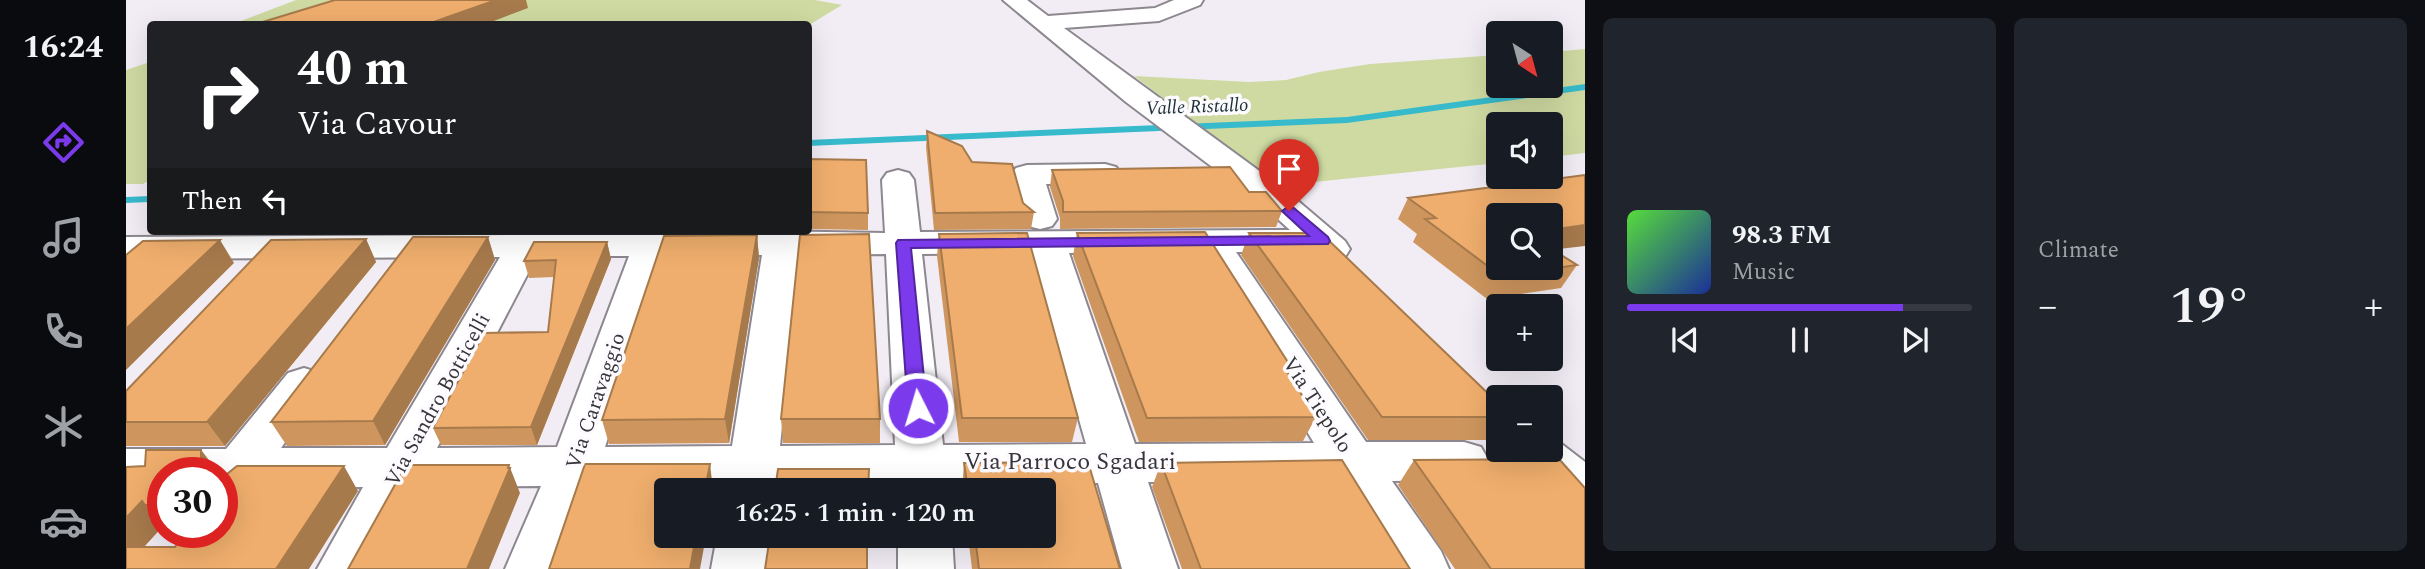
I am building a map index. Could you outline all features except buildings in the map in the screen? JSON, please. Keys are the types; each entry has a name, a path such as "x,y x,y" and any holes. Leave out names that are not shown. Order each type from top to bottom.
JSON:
{"street":[{"path":"1014,0 1136,96 1218,168 1272,196 1352,269"},
{"path":"1076,0 1112,0"},
{"path":"1153,0 1185,3"},
{"path":"1042,23 1159,14 1185,3"},
{"path":"1139,173 1027,175 1150,569"},
{"path":"898,180 923,476"},
{"path":"126,278 144,247 411,246 529,238 783,237 903,243 1044,230 1211,242 1323,241"},
{"path":"752,478 783,237"},
{"name":"Via Sandro Botticelli","path":"345,569 398,469 529,238"},
{"name":"Via Caravaggio","path":"533,569 575,464 653,238"},
{"name":"Via Tiepolo","path":"1211,242 1354,460 1421,569"},
{"path":"379,288 411,246"},
{"path":"237,286 274,247"},
{"path":"238,469 329,352"},
{"name":"Via Parroco Sgadari","path":"238,479 398,469 575,464 752,478 923,476 1116,462 1354,460 1559,468"},
{"name":"Via Parroco Sgadari","path":"126,469 147,471"},
{"path":"739,569 742,548"},
{"path":"925,548 926,569"}],"green space":[{"path":"296,0 815,0 842,5 812,23 812,21 241,21"},
{"path":"1585,49 1585,153 1563,156 1563,112 1486,112 1486,164 1285,185 1241,158 1134,76 1250,82 1286,80 1370,64 1486,56 1486,98 1563,98 1563,51"},
{"path":"147,63 147,182 143,184 126,184 126,70"}],"waterway":[{"name":"Valle Ristallo","path":"812,143 1347,120 1585,87"},
{"name":"Valle Ristallo","path":"126,200 147,199"}],"route":[{"path":"918,408 903,243 1323,241 1289,211"}]}
